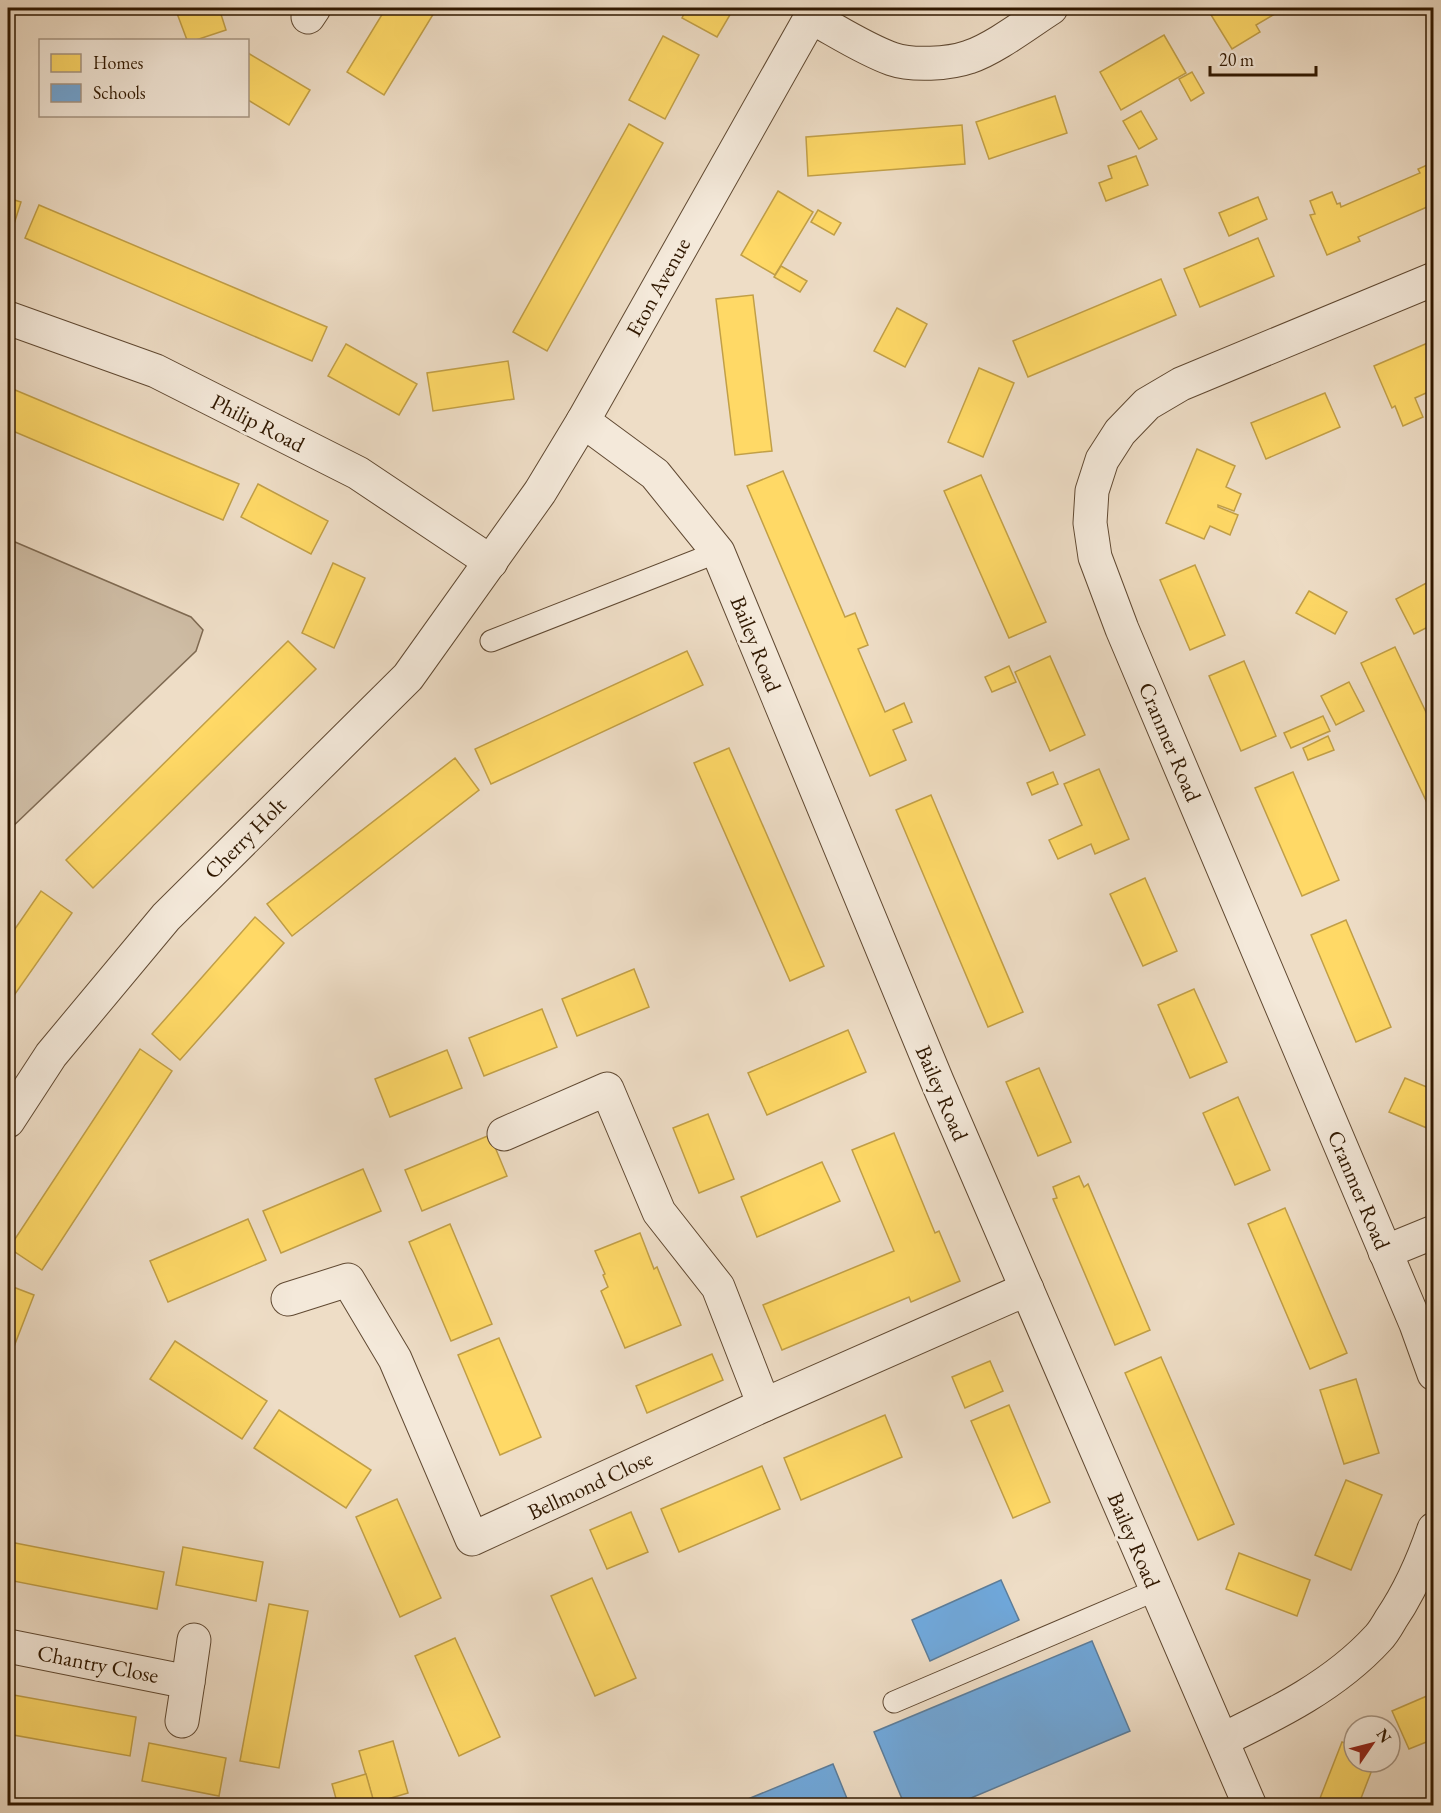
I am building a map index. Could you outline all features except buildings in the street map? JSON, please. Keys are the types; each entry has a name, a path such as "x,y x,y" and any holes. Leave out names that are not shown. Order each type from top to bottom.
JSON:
{"street":[{"path":"814,12 894,59 914,63 932,63 969,57 993,45 1052,8"},
{"name":"Eton Avenue","path":"491,562 540,492 583,421 814,12"},
{"name":"Cranmer Road","path":"1434,279 1181,384 1147,404 1120,432 1102,460 1092,491 1090,524 1095,557 1122,628 1386,1252 1434,1374"},
{"name":"Philip Road","path":"8,318 156,371 358,473 491,562"},
{"name":"Bailey Road","path":"583,421 655,474 718,552 937,1081 1250,1806"},
{"name":"Cherry Holt","path":"8,1121 51,1054 165,917 408,677 491,562"},
{"path":"504,1134 607,1089 659,1212 718,1287 764,1405"},
{"path":"1386,1252 1434,1232"},
{"name":"Bellmond Close","path":"288,1299 348,1280 395,1359 472,1539 764,1405 1028,1289"},
{"path":"1222,1740 1279,1712 1311,1693 1343,1671 1379,1637 1402,1602 1424,1558 1434,1529"},
{"name":"Chantry Close","path":"182,1721 194,1640"},
{"name":"Chantry Close","path":"8,1646 188,1682"}],"lane":[{"path":"491,641 718,552"},
{"path":"894,1702 1156,1590"}],"shaded area":[{"path":"8,539 191,617 203,630 196,651 8,831"}]}
